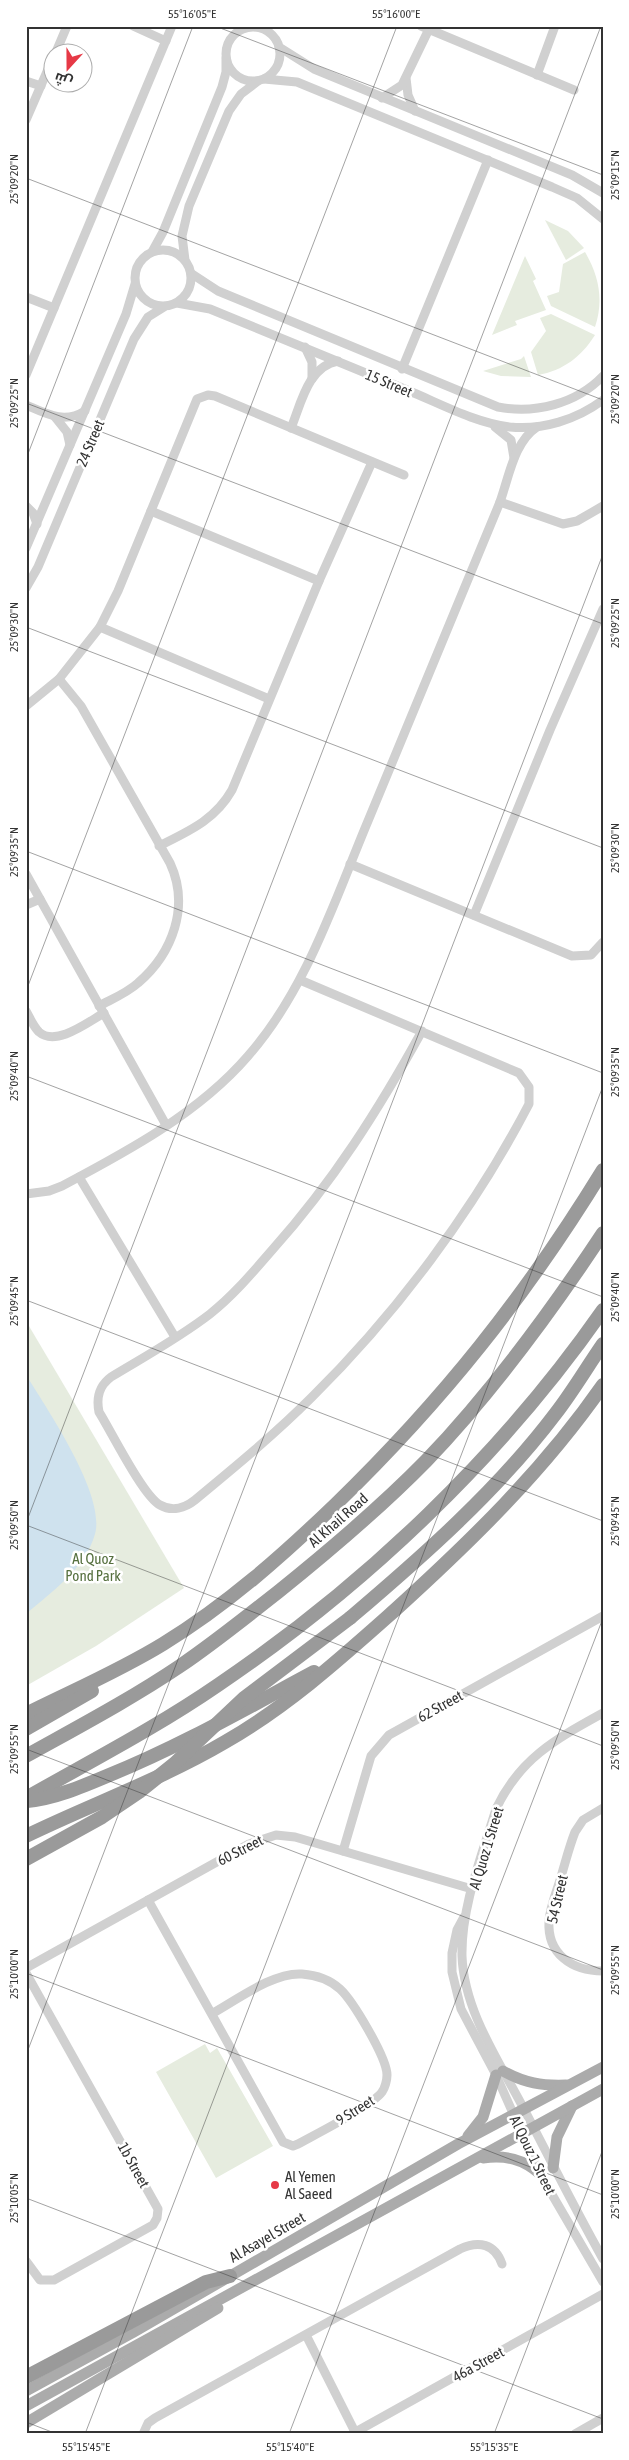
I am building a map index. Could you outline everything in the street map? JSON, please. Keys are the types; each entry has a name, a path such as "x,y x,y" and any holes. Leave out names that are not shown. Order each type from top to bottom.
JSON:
{"highway":[{"path":"26,1714 113,1673 165,1644 239,1590 297,1541 360,1480 429,1408 484,1343 548,1257 603,1170"},
{"name":"Al Khail Road","path":"26,1756 130,1698 206,1649 253,1613 370,1515 425,1462 483,1397 525,1344 603,1233"},
{"path":"26,1800 191,1703 251,1662 335,1596 417,1524 480,1460 539,1394 603,1310"},
{"path":"26,1859 102,1817 139,1792 174,1764 238,1703 350,1618 430,1547 505,1472 555,1414 603,1344"},
{"path":"26,1838 53,1823 179,1767 225,1742 268,1715 338,1660 485,1524 546,1459 603,1385"},
{"path":"26,1800 70,1791 154,1756 222,1723 338,1660"},
{"path":"26,1729 81,1698 113,1673"},
{"path":"26,2377 206,2282 230,2276"}],"main road":[{"name":"Al Asayel Street","path":"26,2390 132,2333 458,2144 603,2067"},
{"path":"458,2144 476,2127 482,2117 500,2073 529,2083 549,2086 570,2085"},
{"name":"Al Asayel Street","path":"26,2406 603,2089"},
{"path":"552,2168 557,2137 572,2106"},
{"path":"476,2158 508,2158 524,2163 540,2174"},
{"path":"26,2423 224,2304 236,2290"}],"street":[{"path":"60,42 67,26"},
{"path":"133,26 166,40"},
{"path":"26,375 172,26"},
{"path":"537,75 555,26"},
{"path":"382,98 396,90 406,78 425,28 574,90"},
{"path":"152,252 163,232 222,87 226,72 228,43 240,29 269,30 279,47 314,69 572,175 603,193"},
{"path":"185,260 174,251 159,250 152,252 139,262 134,276 135,284 145,300 164,306 177,303 189,291 192,274 185,260 182,236 189,206 229,111 241,94 277,66 279,47"},
{"path":"226,58 230,68 238,76 248,80 297,82 571,196 588,206 603,219"},
{"path":"406,78 408,95 415,111"},
{"path":"26,81 41,86 26,120"},
{"path":"402,369 488,160"},
{"name":"15 Street","path":"192,274 218,291 487,404 509,409 537,408 559,403 580,395 603,376"},
{"name":"24 Street","path":"26,548 126,314 135,284"},
{"path":"26,297 54,308"},
{"name":"15 Street","path":"177,303 210,309 488,422 510,427 537,427 575,417 603,400"},
{"name":"24 Street","path":"26,588 38,568 134,339 148,318 164,306"},
{"path":"305,347 312,362 312,379"},
{"path":"291,428 312,379 325,365 338,361"},
{"path":"26,706 59,679 100,627 151,512 193,404 202,396 215,396 404,474"},
{"path":"26,405 56,417 68,418 85,411"},
{"path":"56,417 67,432 70,444"},
{"path":"488,422 504,432 511,440 514,463"},
{"path":"26,1194 49,1191 79,1177 166,1125 210,1093 247,1058 272,1026 300,980 350,864 500,502 524,438 537,427"},
{"path":"159,846 200,825 225,802 372,462"},
{"path":"500,502 563,524 577,521 603,506"},
{"path":"26,506 33,513 37,524"},
{"path":"151,512 319,581"},
{"path":"474,915 546,738 603,609"},
{"path":"100,627 269,699"},
{"path":"26,1011 39,1032 53,1037 62,1035 126,992 146,976 163,954 175,930 180,894 176,877 81,706 59,679"},
{"path":"350,864 572,956 591,955 603,942"},
{"path":"26,874 166,1125"},
{"path":"26,905 40,898"},
{"path":"300,980 422,1031 519,1073 525,1079 530,1096 525,1112 447,1236 413,1282 355,1352 312,1397 266,1440 188,1506 170,1509 153,1501 99,1412 100,1388 110,1377 209,1314 240,1287 320,1194 372,1119 422,1031"},
{"path":"79,1177 175,1337"},
{"name":"62 Street","path":"343,1851 371,1756 388,1735 603,1616"},
{"name":"Al Quoz 1 Street","path":"466,1912 496,1809 513,1778 524,1764 550,1744 603,1713"},
{"name":"54 Street","path":"603,1808 583,1820 575,1832 549,1920 553,1946 561,1958 575,1966 590,1971 603,1971"},
{"name":"60 Street","path":"26,1968 249,1844 267,1836 286,1835 472,1889"},
{"name":"9 Street","path":"148,1900 213,2013 278,2136 287,2144 298,2144 375,2099 386,2084 385,2064 349,2000 328,1981 314,1975 287,1975 274,1979 213,2013"},
{"name":"Al Qouz 1 Street","path":"466,1912 458,1930 452,1953 456,1989 468,2026 500,2073 513,2116 540,2174 603,2282"},
{"name":"1b Street","path":"26,1973 158,2210 157,2218 153,2225 54,2280 40,2280 26,2261"},
{"path":"500,2073 524,2110"},
{"name":"Al Qouz 1 Street","path":"524,2110 552,2168 603,2259"},
{"path":"143,2434 148,2423 155,2418 468,2245 483,2244 490,2247 500,2257 502,2264"},
{"name":"46a Street","path":"354,2433 603,2294"},
{"path":"306,2335 354,2433"},
{"path":"574,2434 603,2418"}],"green space":[{"path":"545,220 568,231 584,248 566,260"},
{"path":"585,252 594,270 599,288 598,317 595,327 551,306 547,296 559,292 563,264"},
{"path":"525,256 536,279 533,281 546,310 515,321 517,325 492,335"},
{"path":"551,314 595,335 578,356 564,366 538,375 531,352 546,331 540,318"},
{"path":"524,356 531,377 501,376 483,371 521,359"},
{"name":"Al Quoz Pond Park","path":"26,1321 184,1588 96,1646 26,1686"},
{"path":"205,2044 210,2053 217,2048 273,2146 216,2178 156,2072"}],"water":[{"path":"26,1375 60,1430 84,1476 92,1497 96,1517 95,1534 91,1546 84,1557 67,1578 26,1614"}],"place":[{"name":"Al Yemen Al Saeed","path":"275,2185"}]}
